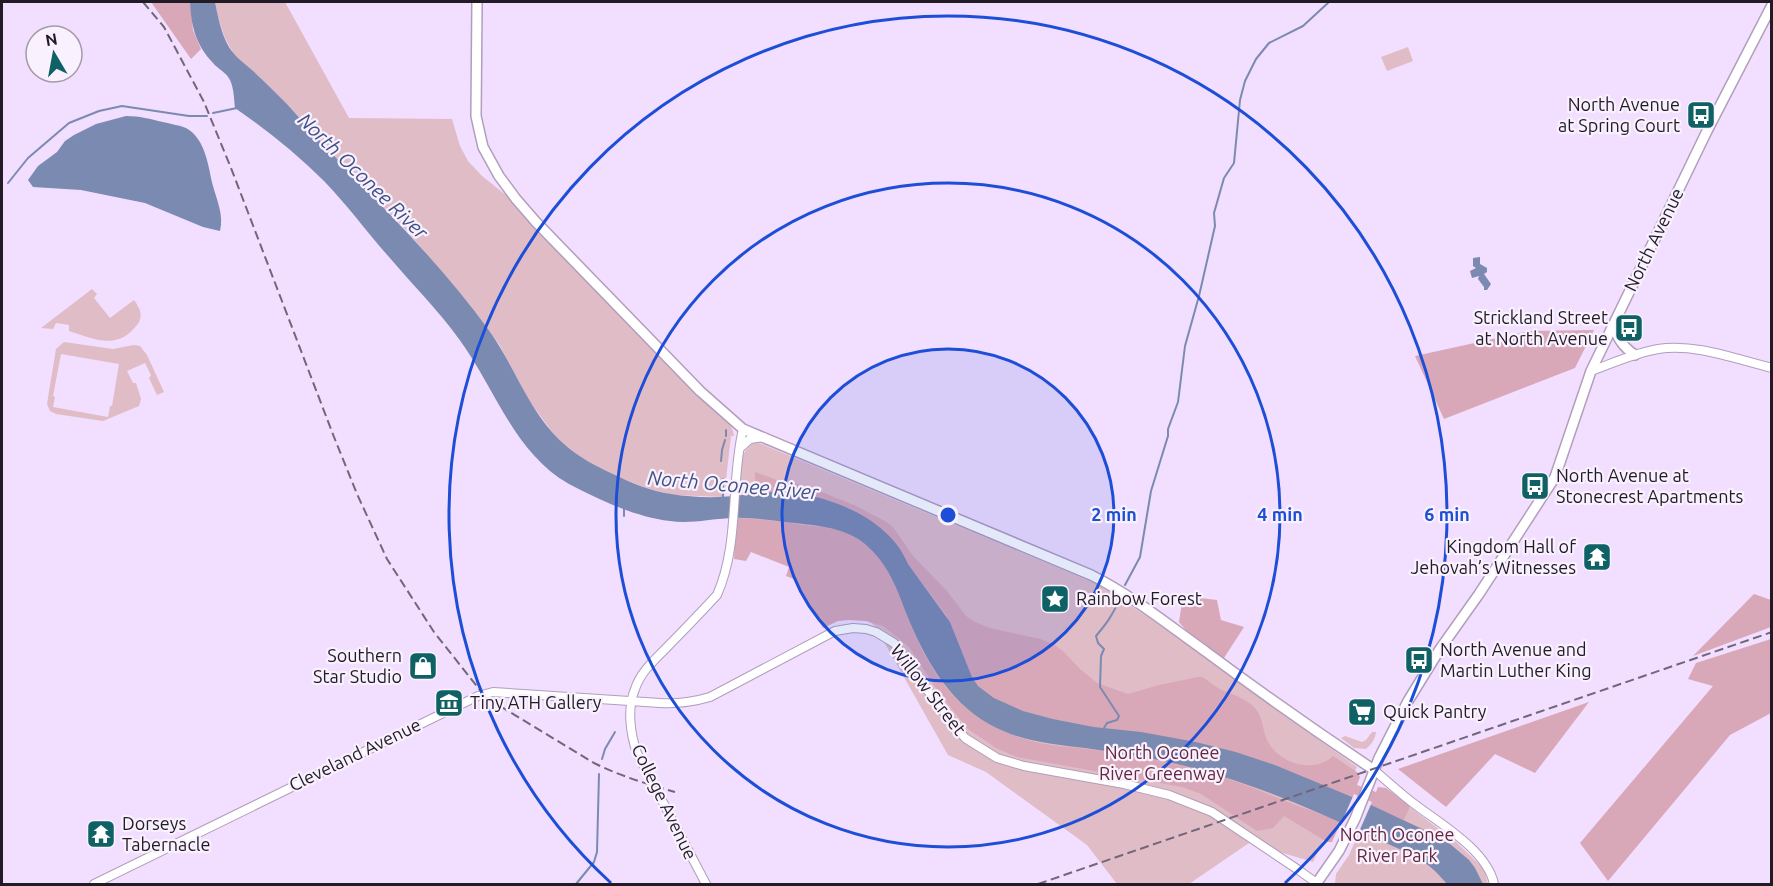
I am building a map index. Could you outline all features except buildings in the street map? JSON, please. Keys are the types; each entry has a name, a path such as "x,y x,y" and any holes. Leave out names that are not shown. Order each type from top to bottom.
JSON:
{"main road":[{"path":"477,2 476,116 483,147 499,176 536,222 700,391 744,429 1091,575 1112,586 1133,598 1374,770"},
{"name":"North Avenue","path":"1317,884 1339,851 1355,819 1374,770 1419,682 1555,477 1591,370 1772,5"},
{"path":"1613,325 1618,339 1635,355"}],"street":[{"path":"1591,370 1660,349 1683,349 1714,354 1772,368"},
{"name":"College Avenue","path":"706,885 637,753 631,723 632,701 639,680 651,664 717,595 726,571 737,460 744,429"},
{"path":"739,449 750,439 763,437"},
{"name":"Willow Street","path":"632,701 681,704 698,701 710,697 835,632 853,628 866,629 894,643 938,705 965,738 997,758 1024,766 1124,784 1191,803 1212,812 1317,884"},
{"name":"Cleveland Avenue","path":"94,885 478,696 493,692 632,701"},
{"path":"1374,770 1472,848 1488,869 1494,885"}],"green space":[{"path":"151,2 190,2 193,30 201,49 191,59"},
{"path":"215,2 285,2 349,118 452,119 460,146 468,161 482,176 507,196 730,426 734,436 731,436 724,497 672,495 652,490 588,462 565,446 528,399 499,344 471,306 405,229 288,105 235,56 225,38"},
{"path":"1408,47 1413,61 1387,71 1381,57"},
{"path":"92,289 97,294 94,298 110,318 134,300 141,316 137,325 121,338 105,341 69,331 69,325 56,323 53,329 41,328"},
{"path":"1594,330 1575,368 1444,419 1415,356 1529,331"},
{"path":"64,342 113,349 140,346 147,355 164,392 157,395 145,363 127,371 133,383 136,383 141,399 139,406 103,421 56,414 50,411 47,404 56,349","holes":["61,354 119,364 108,417 53,407"]},
{"name":"North Oconee River Greenway","path":"754,442 1097,584 1148,617 1357,767 1313,862 1249,843 1189,884 1117,884 1087,845 986,772 948,755 875,626 795,564 736,547 741,459"},
{"path":"755,472 777,480 809,487 854,505 885,521 893,527 913,556 947,591 966,616 990,628 1053,644 1097,683 1128,694 1159,685 1202,677 1255,708 1260,716 1268,742 1281,756 1289,761 1307,765 1317,764 1333,756 1357,772 1360,777 1357,785 1376,792 1378,787 1386,788 1410,806 1404,820 1275,765 1236,752 1196,742 1053,719 1023,711 994,698 978,686 972,677 946,615 892,540 875,524 852,509 793,492 755,493"},
{"path":"736,518 831,528 851,534 869,546 888,569 918,641 937,675 963,706 984,721 1034,742 1186,766 1235,781 1341,822 1332,842 1327,842 1284,816 1273,828 1257,831 1201,794 1182,787 1017,757 996,748 968,729 939,693 909,647 883,626 866,621 849,620 838,621 823,628 794,579 786,576 789,567 751,552 746,561 734,559"},
{"path":"1754,594 1771,600 1771,627 1693,656"},
{"path":"1183,596 1217,600 1221,620 1244,627 1224,658 1194,640 1179,622"},
{"path":"1771,639 1771,713 1730,735 1608,881 1580,843 1713,686 1688,679 1696,663"},
{"path":"1589,702 1535,773 1495,754 1446,807 1398,769"},
{"path":"1372,732 1376,732 1375,737 1366,749 1354,748 1341,738 1345,736 1362,742"},
{"name":"North Oconee River Park","path":"1384,788 1456,842 1484,869 1488,884 1335,884 1336,874 1349,855 1378,790"}],"water":[{"path":"190,2 215,2 222,31 231,51 287,104 416,242 471,306 498,343 541,418 552,432 575,453 627,480 664,493 707,497 772,492 795,493 834,502 853,510 886,533 899,547 908,564 950,622 972,677 978,686 994,698 1023,711 1053,719 1196,742 1275,765 1369,804 1435,835 1469,860 1483,884 1447,884 1428,865 1405,852 1318,812 1209,772 1153,759 1036,741 1000,730 989,724 961,703 939,677 921,647 886,568 873,551 847,533 816,526 751,518 685,522 657,519 618,507 569,484 550,471 534,455 507,418 472,358 451,328 332,190 292,152 235,108 230,80 207,56 199,42 193,27"},
{"path":"126,116 183,127 198,139 205,154 220,208 220,231 203,227 145,203 81,190 33,187 28,180 38,166 74,135 96,124"},
{"path":"1480,257 1480,264 1487,268 1484,274 1491,284 1487,290 1484,290 1478,279 1479,276 1472,278 1470,271 1476,268 1473,266 1473,258"}],"pier":[{"path":"1354,794 1372,802 1358,834 1340,826"}],"waterway":[{"path":"1125,585 1140,557 1151,491 1178,402 1185,346 1215,226 1214,213 1224,178 1234,163 1240,100 1245,81 1256,59 1269,43 1303,26 1329,2"},
{"path":"8,183 28,158 69,123 99,111 122,106 189,116 207,116"},
{"path":"213,113 237,108"},
{"path":"726,430 726,436"},
{"path":"721,461 725,440"},
{"name":"North Oconee River","path":"723,479 723,497"},
{"path":"624,507 624,516"},
{"path":"1104,728 1107,723 1117,720 1119,716 1100,687 1101,656 1104,649 1098,643 1096,636 1109,619 1119,599"},
{"path":"602,759 615,732"},
{"path":"576,884 594,862 597,852 599,774"}],"railway":[{"path":"143,2 164,27 204,102 357,494 387,559 434,632 483,694 495,703 594,763 624,776 675,792"},
{"path":"1038,884 1772,632"}],"place":[{"name":"North Avenue at Spring Court","path":"1701,115"},
{"name":"Strickland Street at North Avenue","path":"1629,328"},
{"name":"North Avenue at Stonecrest Apartments","path":"1535,486"},
{"name":"Kingdom Hall of Jehovah’s Witnesses","path":"1597,557"},
{"name":"Rainbow Forest","path":"1055,599"},
{"name":"North Avenue and Martin Luther King","path":"1419,660"},
{"name":"Southern Star Studio","path":"423,666"},
{"name":"Tiny ATH Gallery","path":"449,703"},
{"name":"Quick Pantry","path":"1362,712"},
{"name":"Dorseys Tabernacle","path":"101,834"}]}
